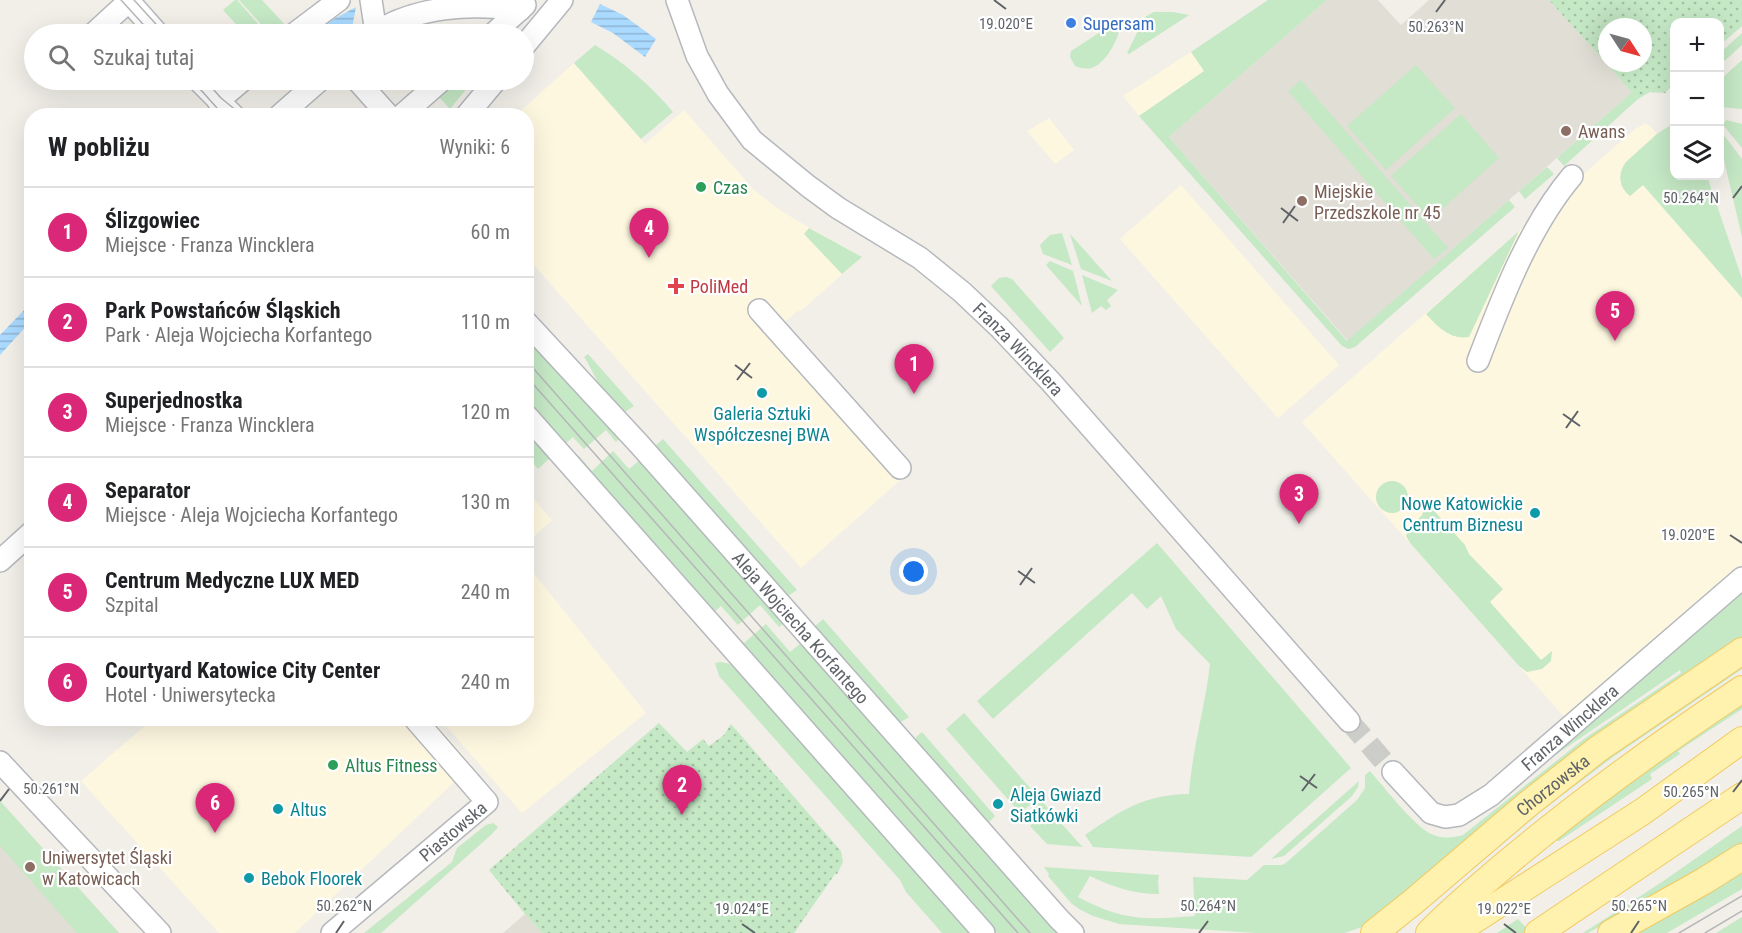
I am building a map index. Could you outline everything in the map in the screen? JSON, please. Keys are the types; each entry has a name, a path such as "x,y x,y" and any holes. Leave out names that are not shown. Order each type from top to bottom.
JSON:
{"main road":[{"name":"Chorzowska","path":"1374,933 1528,804 1598,749 1742,651"},
{"path":"1428,933 1449,912 1575,808 1666,740 1742,689"},
{"path":"1454,933 1642,812 1742,740"},
{"path":"1538,933 1742,796"},
{"path":"1611,933 1704,881 1742,856"}],"street":[{"path":"307,24 339,0"},
{"path":"371,0 374,24"},
{"path":"534,34 562,0"},
{"name":"Franza Wincklera","path":"678,0 697,56 718,94 752,140 830,202 920,258 962,292 999,327 1051,382 1349,721"},
{"path":"391,24 397,20 438,10 525,5"},
{"path":"504,24 525,5"},
{"path":"115,24 142,12"},
{"path":"208,90 226,108"},
{"path":"219,101 232,90"},
{"path":"288,108 309,90"},
{"path":"366,90 382,108"},
{"path":"410,108 431,90"},
{"path":"473,108 488,90"},
{"path":"1478,361 1496,311 1526,248 1552,202 1572,176"},
{"path":"759,310 900,468"},
{"name":"Aleja Wojciecha Korfantego","path":"534,331 639,444 1073,933"},
{"path":"534,424 984,933"},
{"path":"0,561 24,539"},
{"name":"Franza Wincklera","path":"1393,772 1431,813 1445,817 1467,811 1491,795 1548,747 1742,578"},
{"name":"Piastowska","path":"332,933 487,802 421,726"},
{"path":"0,762 160,933"}],"shaded area":[{"path":"1327,0 1378,0 1401,25 1429,0 1549,0 1598,54 1598,72 1614,72 1632,92 1348,341 1169,137"},
{"path":"1191,52 1205,71 1139,116 1123,96"},
{"path":"574,63 645,144 684,110 753,189 796,220 862,257 776,330 906,475 801,568 534,265 534,108 524,108"},
{"path":"1049,118 1074,150 1055,164 1027,131"},
{"path":"1645,124 1657,134 1626,162 1621,186 1630,196 1643,185 1742,298 1742,569 1567,720 1302,422 1635,129"},
{"path":"1181,185 1339,365 1278,418 1120,239"},
{"path":"534,499 552,520 534,537"},
{"path":"534,574 646,713 522,813 446,726 534,726"},
{"name":"Altus","path":"145,726 438,726 472,765 295,933 219,933 81,781"},
{"name":"Uniwersytet Śląski w Katowicach","path":"0,801 119,933 0,933"},
{"path":"525,914 542,933 503,933"}],"green space":[{"path":"237,0 258,24 236,24 223,10"},
{"path":"239,0 262,0 284,24 261,24"},
{"path":"1268,0 1327,0 1169,137 1347,341 1509,200 1515,207 1355,347 1349,349 1342,346 1139,116 1204,71 1191,52"},
{"path":"1549,0 1742,0 1742,26 1724,42 1724,18 1670,18 1670,88 1665,93 1650,92 1638,99 1614,72 1652,72 1652,18 1598,18 1598,55"},
{"path":"1154,12 1189,15 1129,54 1127,53 1145,17"},
{"path":"1114,26 1119,28 1117,38 1103,60 1091,68 1075,66 1070,57 1071,51 1105,29"},
{"path":"1742,33 1742,45 1724,61 1724,49"},
{"path":"595,45 637,75 673,112 641,139 574,63"},
{"path":"1742,60 1742,109 1724,107 1724,76"},
{"path":"1416,65 1455,108 1386,170 1347,126"},
{"path":"1301,80 1448,248 1434,259 1288,91"},
{"path":"446,90 465,90 451,108 438,96"},
{"path":"1632,92 1638,99 1564,166 1557,158"},
{"path":"1461,114 1499,158 1430,220 1391,176"},
{"path":"1726,120 1742,124 1742,148 1724,126"},
{"path":"1670,126 1670,180 1708,180 1742,279 1742,298 1643,185 1630,196 1626,192 1620,176 1623,167 1657,134"},
{"path":"1724,135 1742,159 1742,237 1724,160"},
{"path":"1547,167 1554,174 1525,199 1519,191"},
{"path":"809,228 862,257 842,274 804,234"},
{"path":"1519,231 1469,337 1456,336 1440,328 1426,314"},
{"path":"1062,233 1072,265 1043,254 1040,245 1050,235"},
{"path":"1070,234 1112,281 1081,269"},
{"path":"1050,261 1073,271 1082,306 1046,265"},
{"path":"1082,275 1118,290 1107,300 1111,306 1106,310 1101,306 1092,313"},
{"path":"999,278 1012,279 1064,338 1050,352 991,286"},
{"path":"534,342 620,438 616,442 606,430 584,449 573,437 563,446 534,414"},
{"path":"588,354 634,406 625,412 612,404 584,357"},
{"path":"663,439 797,590 784,596 652,449"},
{"path":"534,440 550,458 538,469 534,464"},
{"path":"613,451 629,469 640,460 784,623 779,627 760,605 738,625 721,606 711,615 574,460 579,456 592,471"},
{"path":"1392,481 1404,485 1408,497 1404,509 1392,513 1380,509 1376,497 1380,485"},
{"path":"1427,503 1465,545 1469,554 1503,589 1490,602 1541,660 1552,651 1551,661 1542,669 1527,672 1519,666 1410,543 1406,536 1408,530 1422,515"},
{"path":"1157,543 1351,768 1251,857 1093,847 1085,835 1122,811 1146,801 1159,797 1189,794 1210,664 1176,629 1161,596 1147,609 1132,593 993,719 977,701"},
{"path":"1742,592 1742,639 1362,927 1344,933 1256,933 1119,924 1093,916 1071,903 1048,876 1044,867 1159,875 1159,894 1124,889 1090,876 1078,897 1122,915 1148,918 1195,916 1193,877 1247,880 1264,865 1282,865 1357,800 1365,788 1365,775 1370,771 1407,814 1431,834 1443,837 1463,835 1584,739 1681,673 1680,670 1551,758"},
{"path":"823,619 909,717 899,723 812,629"},
{"path":"724,622 744,643 766,624 790,652 801,643 1057,933 997,933 971,900 925,857 721,626"},
{"path":"715,663 730,664 736,669 970,933 942,933 906,892 900,880 719,676"},
{"path":"1742,665 1742,669 1613,757 1543,810 1397,933 1393,933 1589,771"},
{"path":"1742,700 1742,709 1678,751 1680,754 1650,774 1652,779 1559,841 1554,840 1585,812"},
{"path":"964,713 1083,847 1047,844 1030,826 1042,815 1031,804 1020,813 946,729"},
{"path":"659,723 687,752 703,739 709,746 724,735 731,724 841,851 843,862 837,874 794,933 542,933 489,870"},
{"path":"922,732 995,816 985,826 915,742 916,737"},
{"path":"1359,781 1352,796 1284,856 1271,859"},
{"path":"0,801 119,933 77,933 0,846"},
{"path":"493,823 498,827 492,834 381,933 364,933 452,862 457,848 486,825"},
{"path":"1742,826 1742,843 1664,890 1588,933 1583,933 1662,882"},
{"path":"1742,871 1742,889 1667,933 1635,933"},
{"path":"1742,917 1742,933 1716,933"},
{"path":"1518,919 1531,933 1497,933"}],"water":[{"path":"600,4 623,15 656,39 645,57 613,33 591,22"},
{"path":"356,7 353,24 326,24"},
{"path":"24,310 24,329 0,355 0,335"}],"tunnel":[{"path":"1349,721 1393,772"}],"tram line":[{"path":"121,0 143,24"},
{"path":"134,0 156,24"},
{"path":"201,90 217,108"},
{"path":"214,90 233,108"},
{"path":"534,369 1030,933"},
{"path":"534,385 1018,933"},
{"path":"1679,933 1742,896"},
{"path":"1705,933 1742,911"}],"place":[{"name":"Supersam","path":"1071,23"},
{"name":"Awans","path":"1566,131"},
{"name":"Czas","path":"701,187"},
{"name":"Miejskie Przedszkole nr 45","path":"1302,201"},
{"name":"Separator","path":"649,258"},
{"name":"PoliMed","path":"676,286"},
{"name":"Centrum Medyczne LUX MED","path":"1615,341"},
{"name":"Galeria Sztuki Współczesnej BWA","path":"762,393"},
{"name":"Ślizgowiec","path":"914,394"},
{"name":"Nowe Katowickie Centrum Biznesu","path":"1535,513"},
{"name":"Superjednostka","path":"1299,524"},
{"name":"Altus Fitness","path":"333,765"},
{"name":"Aleja Gwiazd Siatkówki","path":"998,804"},
{"name":"Altus","path":"278,809"},
{"name":"Park Powstańców Śląskich","path":"682,815"},
{"name":"Courtyard Katowice City Center","path":"215,833"},
{"name":"Uniwersytet Śląski w Katowicach","path":"30,867"},
{"name":"Bebok Floorek","path":"249,878"}]}
